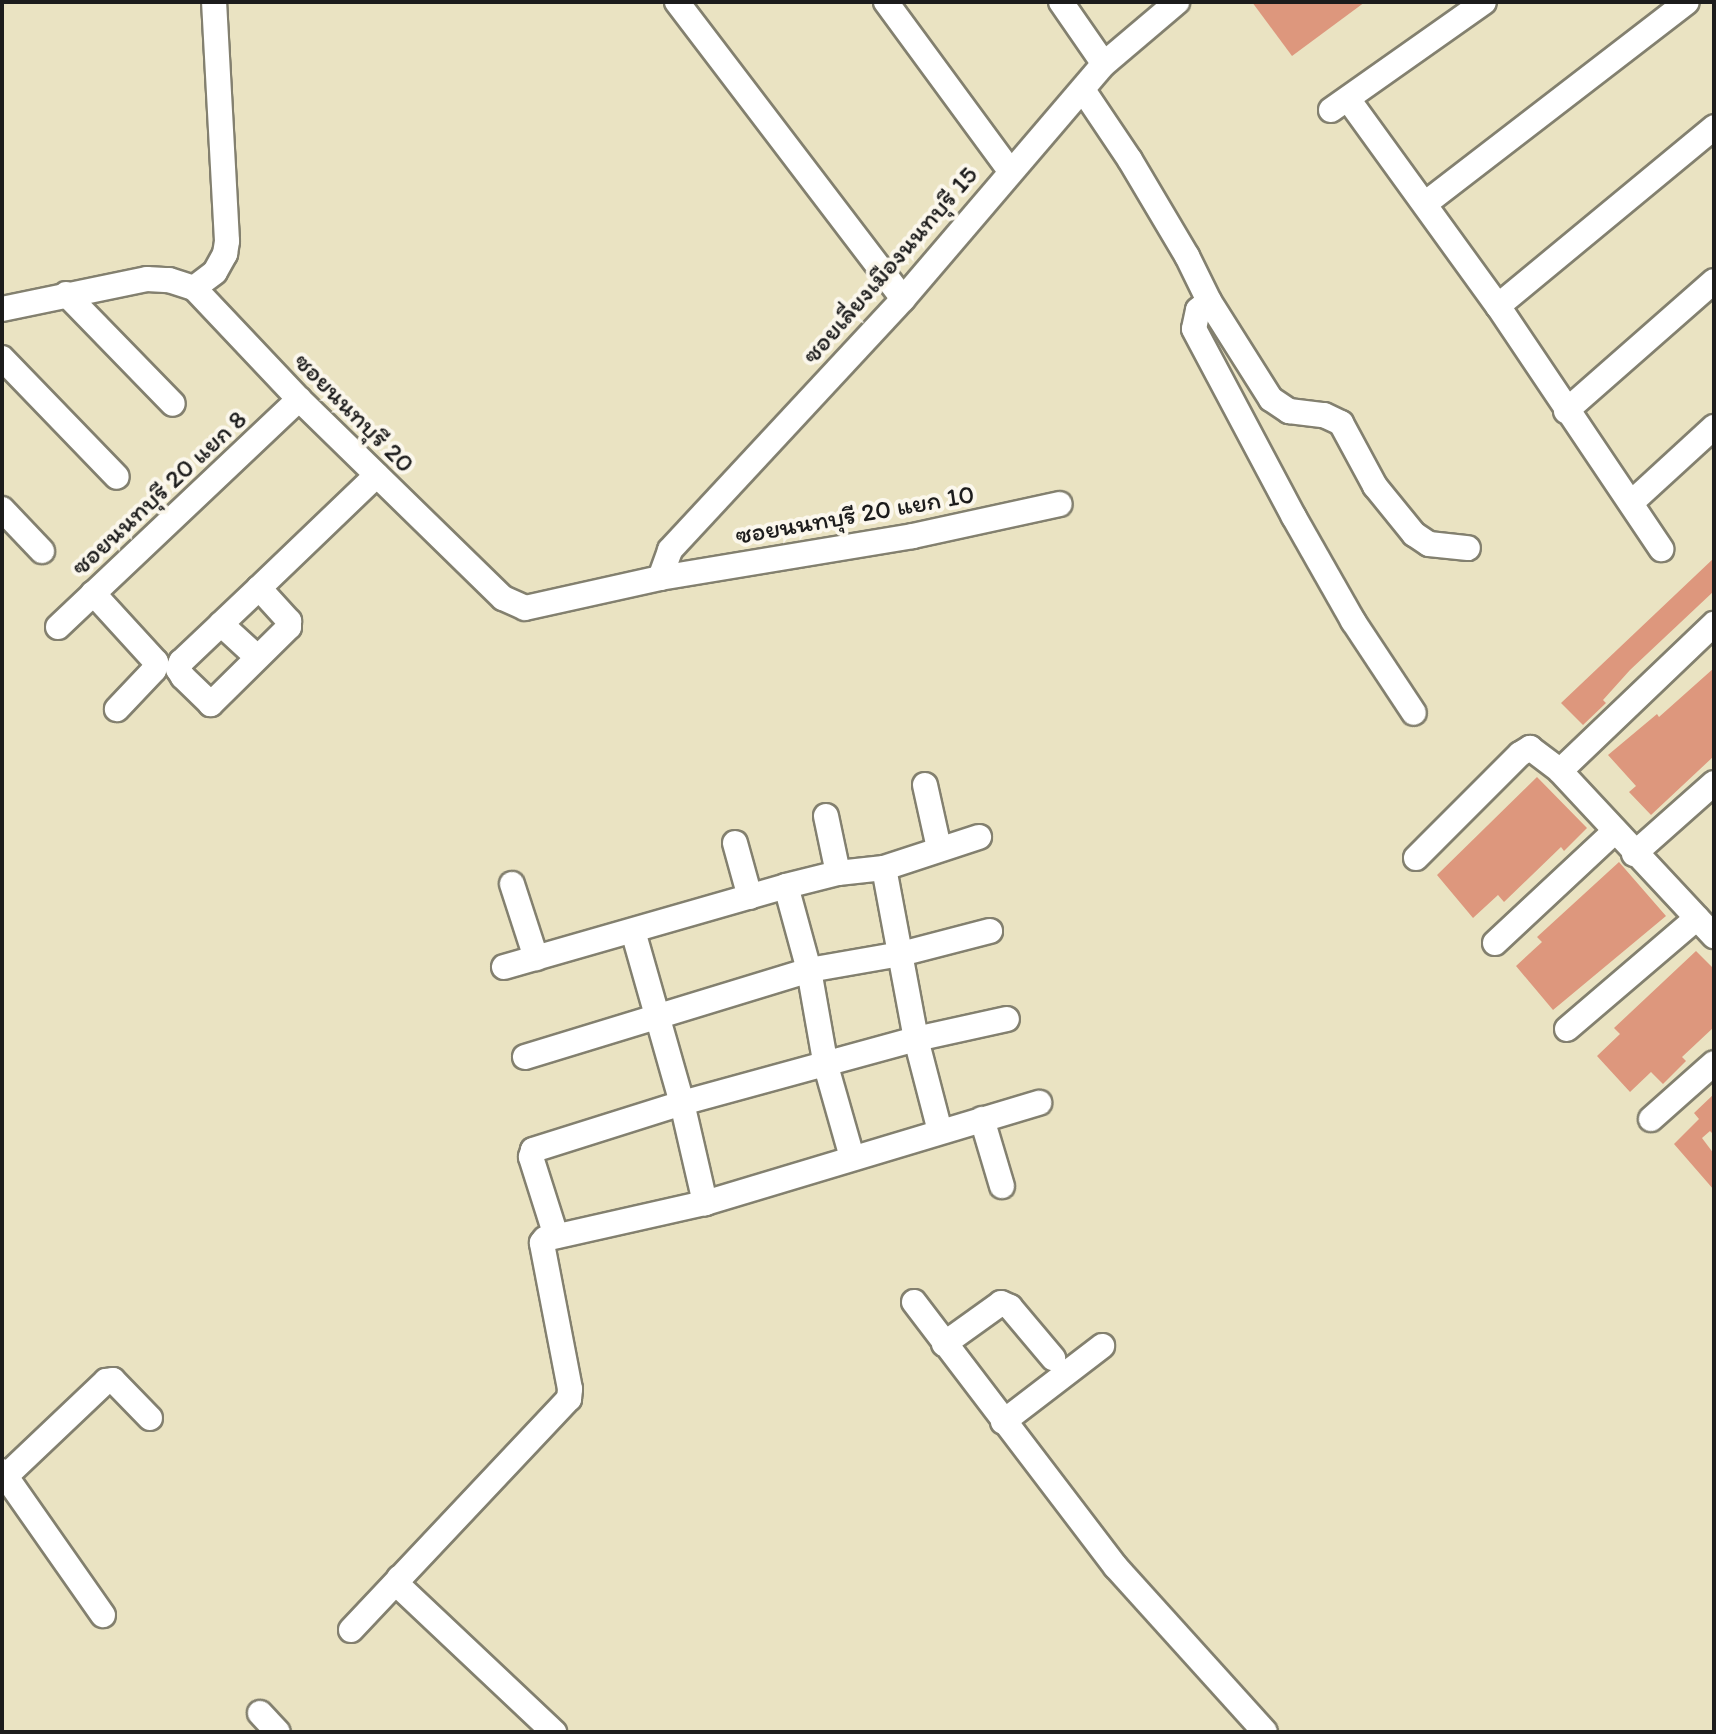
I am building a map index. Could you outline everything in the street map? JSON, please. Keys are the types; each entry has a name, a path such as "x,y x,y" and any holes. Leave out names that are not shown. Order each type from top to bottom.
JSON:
{"street":[{"path":"2,309 147,279 169,280 194,288 215,272 225,254 227,241 214,2"},
{"path":"677,2 903,299"},
{"path":"886,2 1010,171"},
{"path":"1061,2 1104,64"},
{"name":"ซอยเลี่ยงเมืองนนทบุรี 15","path":"660,578 670,550 903,299 1104,64 1177,2"},
{"path":"1484,2 1339,104 1426,203 1661,549"},
{"path":"1426,203 1687,2"},
{"path":"1083,90 1130,160 1187,256 1209,301 1271,399 1289,411 1324,415 1341,423 1375,486 1414,534 1429,544 1468,548"},
{"path":"1498,306 1714,127"},
{"path":"1566,411 1714,281"},
{"name":"ซอยนนทบุรี 20","path":"194,288 299,399 513,604 525,608 538,606 660,578"},
{"path":"66,294 173,404"},
{"path":"1209,301 1198,310 1194,329 1353,621 1414,713"},
{"path":"2,358 117,477"},
{"name":"ซอยนนทบุรี 20 แยก 8","path":"58,627 299,399"},
{"path":"1631,503 1714,427"},
{"path":"259,588 289,621 284,633 214,702 207,701 178,669 181,662 377,475"},
{"name":"ซอยนนทบุรี 20 แยก 10","path":"660,578 913,536 1060,504"},
{"path":"2,509 42,551"},
{"path":"93,593 156,662 154,670 117,709"},
{"path":"221,624 257,657"},
{"path":"1560,771 1714,624"},
{"path":"1416,858 1525,749 1536,750 1560,771 1634,854 1714,936"},
{"path":"1634,854 1714,783"},
{"path":"925,785 939,848"},
{"path":"826,816 838,873"},
{"path":"1495,943 1614,832"},
{"path":"504,967 786,886 838,873 884,868 979,837"},
{"path":"735,843 750,897"},
{"path":"884,868 916,1039 940,1131"},
{"path":"512,884 536,958"},
{"path":"786,886 809,970 826,1066 852,1157"},
{"path":"1567,1029 1697,918"},
{"path":"633,931 682,1103 705,1203"},
{"path":"525,1057 809,970 901,954 990,931"},
{"path":"556,1236 531,1157 533,1150 682,1103 916,1039 1007,1019"},
{"path":"1651,1119 1714,1063"},
{"path":"351,1630 569,1399 570,1389 542,1243 556,1236 705,1203 1039,1103"},
{"path":"982,1119 1002,1186"},
{"path":"914,1302 1116,1567 1265,1732"},
{"path":"944,1344 1001,1303 1010,1307 1053,1358"},
{"path":"1003,1422 1102,1346"},
{"path":"103,1615 4,1474 106,1381 113,1380 150,1418"},
{"path":"399,1578 400,1587 554,1732"},
{"path":"260,1713 278,1732"}],"building":[{"path":"1252,2 1365,2 1292,56"},
{"path":"1714,558 1714,591 1630,670 1603,700 1606,703 1583,725 1561,703"},
{"path":"1714,668 1714,756 1651,815 1629,792 1636,786 1608,755 1657,714 1659,717"},
{"path":"1537,777 1587,828 1564,851 1561,847 1504,902 1498,895 1473,918 1437,875"},
{"path":"1619,862 1666,916 1553,1010 1516,966 1542,942 1537,937"},
{"path":"1696,951 1714,969 1714,1027 1682,1057 1686,1061 1663,1084 1651,1072 1630,1092 1597,1056 1620,1034 1614,1028"},
{"path":"1714,1094 1714,1135 1710,1131 1702,1138 1714,1154 1714,1190 1674,1144 1699,1119 1694,1113"}]}
